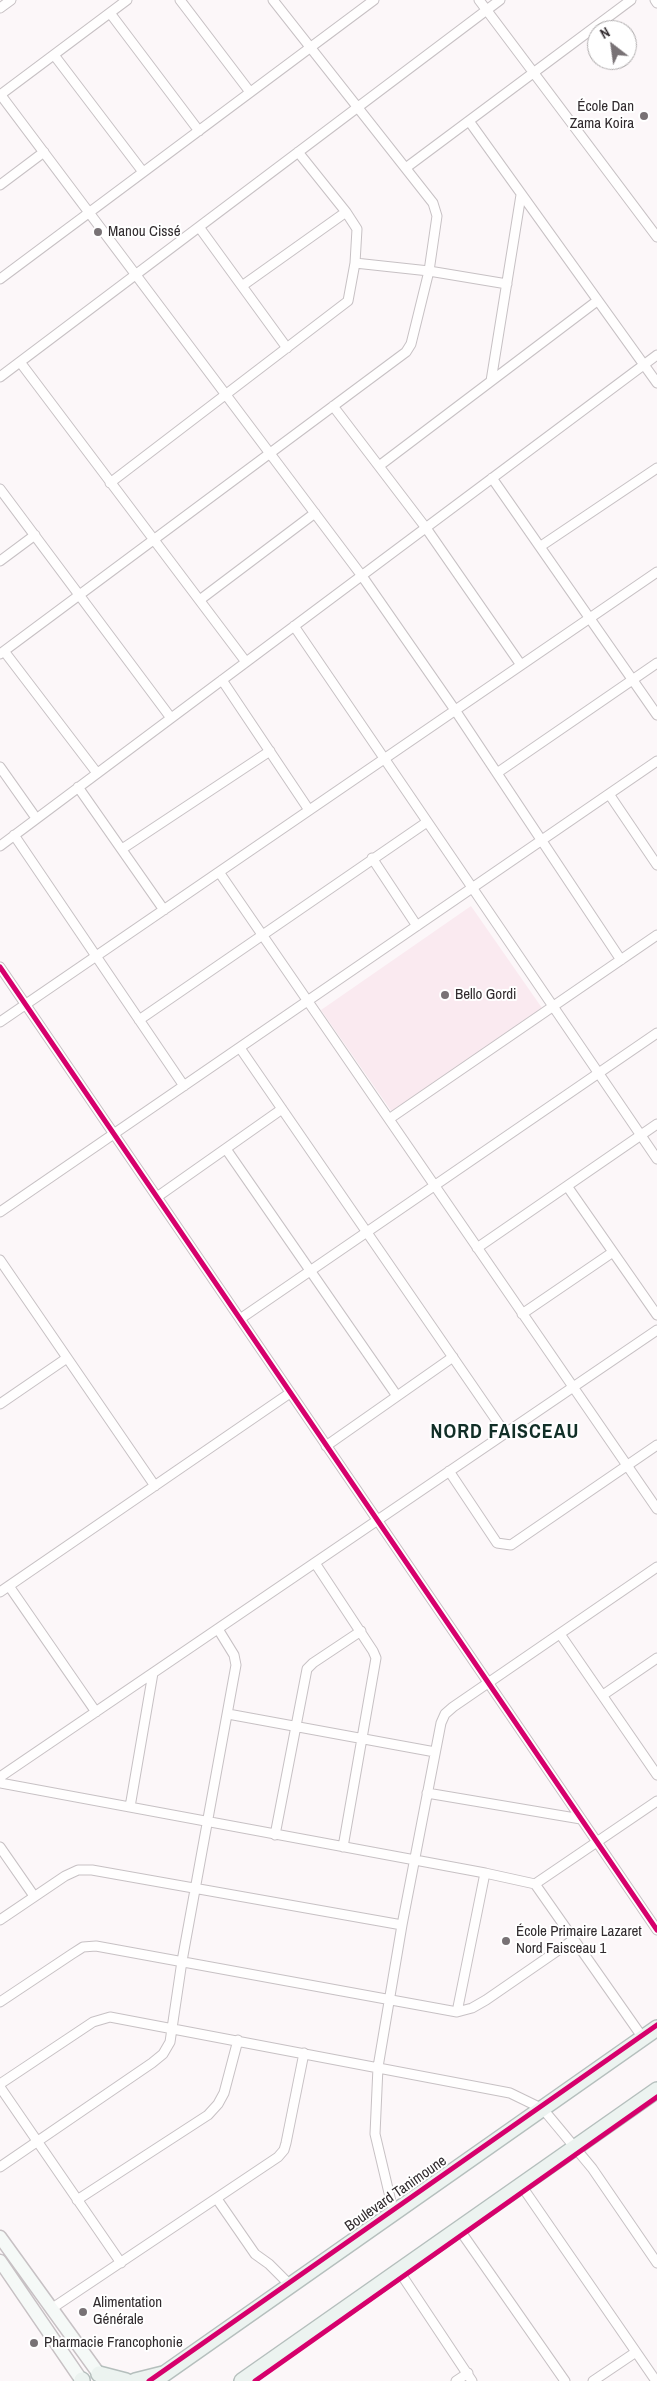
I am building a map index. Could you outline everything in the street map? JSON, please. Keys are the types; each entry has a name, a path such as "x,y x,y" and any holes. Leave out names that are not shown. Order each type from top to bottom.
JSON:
{"main road":[{"name":"Boulevard Tanimoune","path":"160,2378 657,2028"},
{"path":"242,2381 657,2090"},
{"path":"2,2243 101,2377 126,2381"},
{"path":"0,2261 82,2381"},
{"path":"135,2381 160,2378"}],"street":[{"path":"0,8 11,0"},
{"path":"127,0 0,95 362,576 455,710 621,960"},
{"path":"180,0 250,92"},
{"path":"97,773 2,652 409,348 429,271 437,216 435,209 406,167 310,48 274,0"},
{"path":"0,279 374,0"},
{"path":"479,0 657,237"},
{"path":"0,377 500,0"},
{"path":"406,167 631,0"},
{"path":"110,13 199,131"},
{"path":"54,55 143,172"},
{"path":"469,121 657,384"},
{"path":"0,185 44,152"},
{"path":"110,483 348,302 355,263 357,229 346,212 298,152"},
{"path":"491,381 521,195"},
{"path":"242,286 346,212"},
{"path":"199,227 287,348"},
{"path":"355,263 429,271 507,284"},
{"path":"379,466 597,301"},
{"path":"0,846 657,355"},
{"path":"20,362 110,483 201,599 246,662"},
{"path":"333,406 426,528 521,665"},
{"path":"541,546 657,468"},
{"path":"492,478 657,715"},
{"path":"0,489 171,718"},
{"path":"201,599 315,513"},
{"path":"0,561 35,535"},
{"path":"0,1022 657,572"},
{"path":"294,626 657,1159"},
{"path":"497,773 657,663"},
{"path":"222,680 309,810"},
{"path":"122,849 270,751"},
{"path":"0,1212 657,761"},
{"path":"0,767 36,818"},
{"path":"78,787 164,910"},
{"path":"608,794 657,865"},
{"path":"139,1020 427,822"},
{"path":"14,835 184,1086"},
{"path":"372,858 417,926"},
{"path":"219,872 657,1509"},
{"path":"389,1119 657,935"},
{"path":"0,967 657,1930"},
{"path":"240,1320 657,1033"},
{"path":"240,1048 505,1433"},
{"path":"157,1197 282,1109"},
{"path":"477,1248 657,1124"},
{"path":"226,1148 397,1396"},
{"path":"567,1186 657,1315"},
{"path":"522,1314 613,1252"},
{"path":"0,1260 155,1486"},
{"path":"0,1777 657,1330"},
{"path":"326,1446 453,1357"},
{"path":"0,1404 67,1358"},
{"path":"0,1592 290,1393"},
{"path":"449,1471 497,1543 511,1545 657,1445"},
{"path":"315,1563 376,1658 343,1847"},
{"path":"394,2214 375,2134 378,2067 434,1752 445,1714 657,1567"},
{"path":"9,1586 96,1712"},
{"path":"0,2167 38,2143 163,2054 170,2042 182,1961 236,1665 234,1655 218,1629"},
{"path":"275,1835 307,1669 360,1631"},
{"path":"560,1634 657,1775"},
{"path":"603,1695 657,1658"},
{"path":"130,1807 153,1673"},
{"path":"228,1714 434,1752"},
{"path":"0,1783 485,1873 535,1884 643,2038"},
{"path":"427,1792 581,1819"},
{"path":"535,1884 657,1802"},
{"path":"0,1847 34,1896"},
{"path":"0,1920 65,1876 78,1870 85,1870 402,1925"},
{"path":"457,2012 485,1873"},
{"path":"0,2002 83,1947 96,1946 457,2012 472,2008 486,2000 573,1940"},
{"path":"121,2263 0,2086 102,2018 110,2017 510,2093 543,2109 574,2147 657,2263"},
{"path":"78,2200 208,2115 218,2104 224,2093 238,2040"},
{"path":"51,2309 278,2157 284,2150 304,2053"},
{"path":"521,2185 656,2381"},
{"path":"217,2199 254,2254 269,2264 291,2286"},
{"path":"459,2229 564,2381"},
{"path":"399,2271 470,2377 456,2381"},
{"path":"593,2381 636,2352"}],"shaded area":[{"path":"471,906 542,1008 392,1112 321,1010"}],"cycle path":[{"path":"0,967 657,1930"},
{"path":"149,2381 657,2025"},
{"path":"255,2381 657,2097"}],"place":[{"name":"École Dan Zama Koira","path":"644,116"},
{"name":"Manou Cissé","path":"98,232"},
{"name":"Bello Gordi","path":"445,995"},
{"name":"École Primaire Lazaret Nord Faisceau 1","path":"506,1941"},
{"name":"Alimentation Générale","path":"83,2312"},
{"name":"Pharmacie Francophonie","path":"34,2343"}],"district":[{"name":"NORD FAISCEAU","path":"505,1433"}]}
